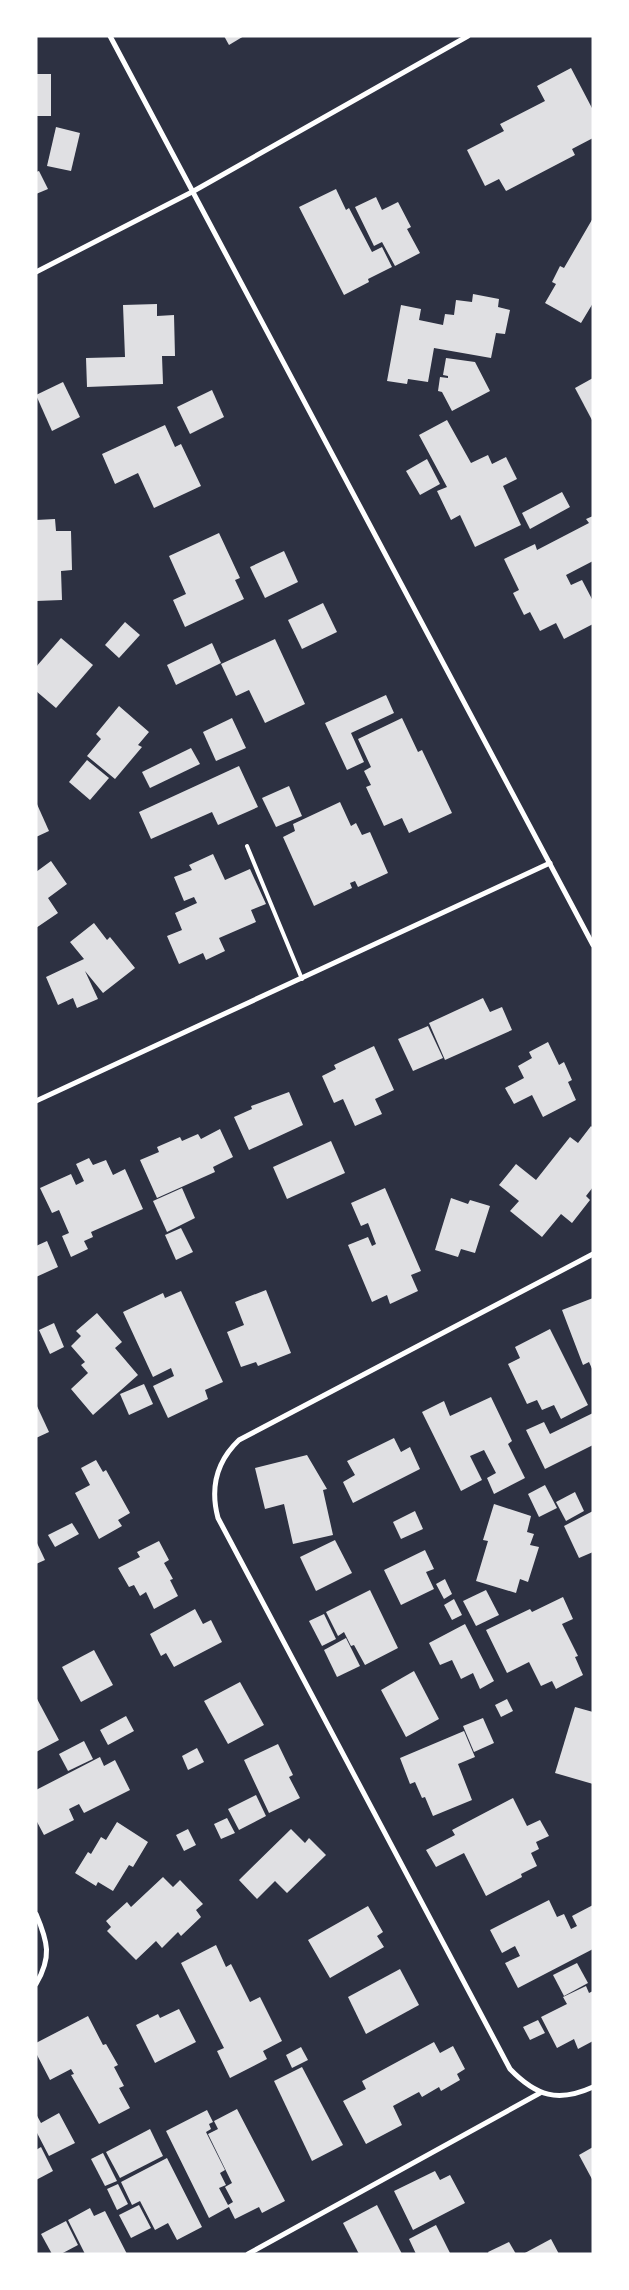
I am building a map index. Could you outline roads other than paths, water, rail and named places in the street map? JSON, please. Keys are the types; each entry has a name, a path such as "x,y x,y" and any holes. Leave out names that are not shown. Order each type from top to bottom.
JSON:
{"street":[{"path":"110,36 593,945"},
{"path":"36,272 192,192 468,36"},
{"path":"36,1101 550,863"},
{"path":"593,1254 239,1440 227,1451 218,1472 215,1490 218,1518 510,2069 522,2081 540,2093 566,2095 593,2087"},
{"path":"36,1914 48,1949 45,1965 36,1984"},
{"path":"248,2254 540,2093"}],"lane":[{"path":"247,846 302,979"}]}
